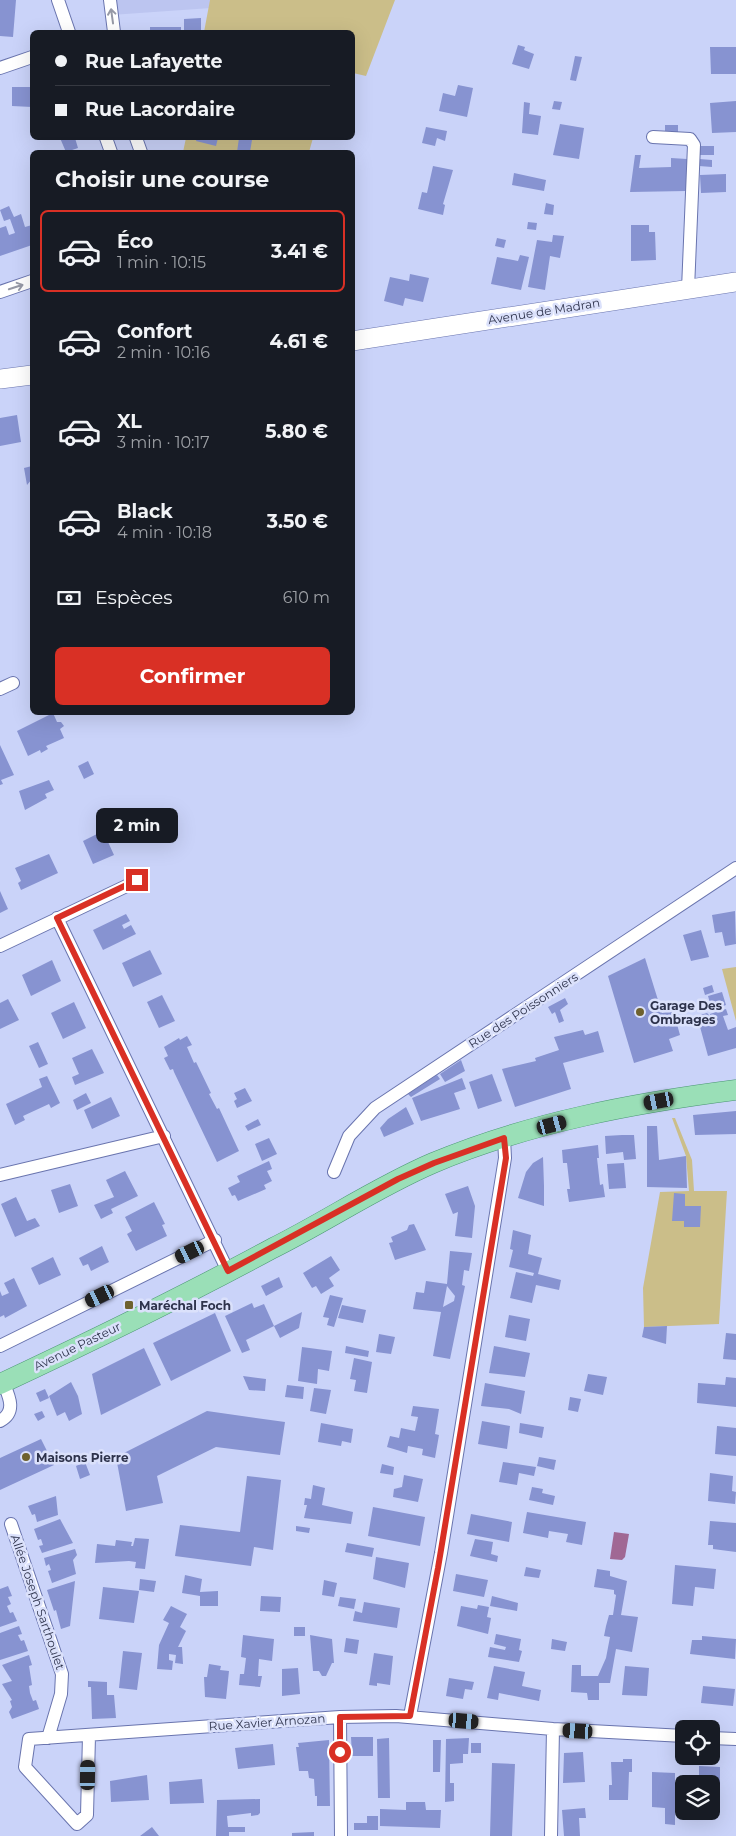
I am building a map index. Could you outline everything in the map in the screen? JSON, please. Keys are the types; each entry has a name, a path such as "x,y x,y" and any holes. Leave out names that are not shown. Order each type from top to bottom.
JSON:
{"main road":[{"name":"Avenue de Madran","path":"355,341 736,282"},
{"path":"0,378 30,375"},
{"name":"Avenue Pasteur","path":"2,1383 228,1271 398,1179 434,1163 504,1138 592,1114 675,1098 736,1090"}],"street":[{"path":"58,0 68,30"},
{"path":"110,0 114,30"},
{"path":"0,68 30,58"},
{"path":"653,137 690,139 694,145 688,289"},
{"path":"0,292 30,282"},
{"path":"0,689 13,683"},
{"name":"Rue des Poissonniers","path":"334,1172 348,1136 375,1108 736,868"},
{"path":"0,946 137,880"},
{"path":"57,918 215,1240 228,1271"},
{"path":"0,1175 164,1136"},
{"path":"410,1716 442,1545 506,1158 504,1138"},
{"path":"0,1346 215,1240"},
{"name":"Avenue Pasteur","path":"0,1421 7,1418 11,1410 9,1395 2,1383"},
{"name":"Allée Joseph Sarthoulet","path":"11,1524 62,1674 61,1694 48,1738"},
{"name":"Rue Xavier Arnozan","path":"89,1736 87,1814 77,1824 25,1767 30,1739 340,1717 410,1716 553,1729 675,1736"},
{"path":"340,1717 341,1836"},
{"path":"551,1836 553,1729"},
{"path":"720,1738 736,1739"}],"shaded area":[{"path":"110,0 212,0 211,8 111,15"},
{"path":"210,0 395,0 366,76 355,73 355,30 204,30"},
{"path":"186,140 312,140 310,150 183,150"},
{"path":"736,967 736,1021 722,969"},
{"path":"672,1118 675,1118 692,1160 694,1191 727,1191 719,1324 644,1327 643,1288 660,1192 689,1191 686,1156"},
{"path":"614,1532 629,1534 625,1557 622,1560 610,1559"}],"building":[{"path":"0,0 16,0 13,37 0,36"},
{"path":"201,18 201,30 184,30 184,19"},
{"path":"150,27 181,27 181,30 150,30"},
{"path":"518,45 525,47 524,50 534,54 529,69 512,64"},
{"path":"710,47 736,47 736,74 711,74"},
{"path":"575,56 582,57 576,81 570,80"},
{"path":"458,85 473,88 467,117 439,111 443,93 455,96"},
{"path":"12,87 30,87 30,107 12,106"},
{"path":"554,101 562,102 560,110 552,109"},
{"path":"736,101 736,132 712,133 710,103"},
{"path":"524,102 530,103 529,114 541,116 538,135 522,133"},
{"path":"560,124 584,128 579,159 553,155"},
{"path":"665,125 678,125 678,133 665,133"},
{"path":"426,127 447,131 445,141 437,138 435,146 422,143"},
{"path":"61,140 76,140 78,148 65,150"},
{"path":"196,140 218,140 216,146"},
{"path":"239,140 252,140 250,150 237,150"},
{"path":"700,146 714,146 714,155 700,155"},
{"path":"635,155 641,155 639,168 671,167 671,158 687,159 686,191 630,192"},
{"path":"699,159 712,160 712,167 699,166"},
{"path":"433,166 453,170 443,204 445,205 443,215 418,209 422,192 427,193"},
{"path":"514,173 546,180 544,191 512,185"},
{"path":"726,174 726,192 701,193 700,175"},
{"path":"546,203 554,205 553,215 544,214"},
{"path":"9,206 14,217 21,214 25,227 30,226 30,246 0,256 0,228 6,226 9,235 15,233 10,219 4,221 0,210"},
{"path":"528,222 537,223 536,230 527,229"},
{"path":"631,225 649,225 649,232 655,232 656,260 631,261"},
{"path":"553,235 564,236 560,258 550,256 545,290 528,287 537,240 552,242"},
{"path":"497,238 506,240 504,248 495,246"},
{"path":"520,255 529,257 521,290 491,284 497,257 518,261"},
{"path":"410,274 429,278 423,302 405,298 403,306 384,301 390,277 409,281"},
{"path":"17,415 21,442 0,446 0,418"},
{"path":"30,466 30,481 27,485 24,468"},
{"path":"49,715 54,715 57,722 61,722 64,726 60,729 64,738 46,746 48,749 41,753 40,750 28,756 17,731"},
{"path":"0,745 14,775 1,780 3,784 0,785"},
{"path":"88,761 94,774 84,779 78,766"},
{"path":"49,780 54,790 45,794 47,798 25,810 19,791"},
{"path":"103,831 114,855 93,864 83,841"},
{"path":"49,854 58,873 21,890 18,883 21,881 15,868"},
{"path":"0,891 8,909 0,913"},
{"path":"735,911 736,944 725,946 722,932 715,933 712,915"},
{"path":"126,914 130,921 122,925 124,929 131,925 136,934 103,950 93,930"},
{"path":"701,930 709,957 691,961 683,935"},
{"path":"150,950 162,974 133,987 122,963"},
{"path":"645,958 662,1013 673,1010 680,1035 669,1039 673,1051 634,1063 608,976"},
{"path":"52,960 61,981 31,996 22,975"},
{"path":"712,985 714,992 705,995 703,988"},
{"path":"722,992 726,1005 712,1010 708,996"},
{"path":"162,995 175,1021 159,1028 147,1002"},
{"path":"565,998 568,1004 560,1010 564,1021 559,1023 555,1012 552,1014 548,1007"},
{"path":"8,999 19,1020 0,1029 0,1003"},
{"path":"74,1002 86,1028 63,1039 51,1013"},
{"path":"726,1009 728,1015 723,1016 728,1030 736,1027 736,1048 708,1056 697,1016 707,1013 710,1016 710,1014"},
{"path":"583,1030 585,1035 598,1031 604,1052 563,1063 571,1089 515,1107 502,1069 536,1061 535,1058 559,1050 554,1037"},
{"path":"187,1036 192,1045 187,1047 194,1063 196,1062 211,1093 209,1094 217,1109 219,1108 239,1151 217,1162 173,1069 170,1070 164,1058 168,1056 164,1047 179,1038 180,1040"},
{"path":"38,1042 48,1064 39,1068 29,1046"},
{"path":"92,1049 104,1073 75,1085 72,1077 79,1074 72,1058"},
{"path":"461,1060 465,1071 445,1082 440,1074"},
{"path":"492,1074 502,1101 478,1109 469,1082"},
{"path":"437,1075 440,1079 411,1097 408,1094"},
{"path":"47,1076 60,1103 51,1108 49,1104 23,1116 25,1120 15,1125 6,1104 42,1087 39,1079"},
{"path":"462,1078 466,1089 454,1093 460,1109 421,1121 412,1098"},
{"path":"245,1088 252,1101 237,1108 234,1101 237,1099 234,1093"},
{"path":"86,1093 91,1103 77,1110 73,1100"},
{"path":"111,1097 120,1116 92,1129 84,1110"},
{"path":"406,1107 414,1124 384,1137 380,1128 388,1119"},
{"path":"736,1111 736,1134 695,1135 693,1115"},
{"path":"258,1119 261,1125 248,1131 245,1126"},
{"path":"647,1126 657,1126 659,1160 686,1156 687,1188 647,1187"},
{"path":"634,1135 636,1159 624,1160 623,1152 606,1154 605,1136"},
{"path":"269,1138 277,1154 262,1161 255,1144"},
{"path":"598,1145 599,1158 597,1158 600,1185 603,1184 605,1197 569,1202 567,1189 570,1189 567,1163 563,1163 562,1150"},
{"path":"543,1157 544,1206 518,1198 526,1172 533,1163"},
{"path":"269,1161 272,1169 267,1171 272,1181 264,1185 266,1189 238,1201 235,1195 232,1196 228,1188 240,1182 237,1176"},
{"path":"624,1163 626,1188 609,1189 607,1164"},
{"path":"125,1171 138,1196 111,1209 113,1213 101,1219 94,1205 114,1197 106,1180"},
{"path":"70,1184 78,1206 59,1213 51,1190"},
{"path":"468,1186 475,1206 472,1238 455,1236 458,1212 453,1214 445,1194"},
{"path":"674,1193 685,1194 685,1206 701,1206 700,1227 684,1227 684,1221 672,1221"},
{"path":"16,1197 27,1221 35,1218 40,1226 15,1237 1,1204"},
{"path":"154,1202 165,1224 162,1225 167,1236 136,1251 127,1234 132,1231 125,1217"},
{"path":"414,1224 426,1250 395,1260 389,1243 393,1242 391,1237 407,1230 409,1225"},
{"path":"513,1230 531,1235 528,1254 542,1258 538,1274 561,1280 559,1290 536,1285 532,1303 510,1298 516,1272 533,1276 534,1273 509,1267 513,1250 510,1249"},
{"path":"102,1246 109,1262 91,1271 88,1264 83,1266 79,1258"},
{"path":"450,1251 472,1253 469,1271 464,1270 462,1285 465,1286 450,1359 433,1356 441,1312 413,1309 416,1292 424,1293 426,1281 447,1284","holes":["447,1286 455,1296 454,1301 443,1307"]},
{"path":"331,1256 340,1270 329,1278 334,1286 321,1294 316,1286 312,1288 303,1273"},
{"path":"53,1257 61,1275 39,1285 31,1268"},
{"path":"279,1277 283,1287 266,1296 261,1286"},
{"path":"14,1278 27,1306 5,1318 4,1315 0,1317 0,1291 2,1296 9,1293 4,1283"},
{"path":"330,1295 343,1298 334,1327 327,1325 329,1318 323,1317"},
{"path":"252,1303 254,1308 264,1304 274,1326 246,1340 250,1350 242,1353 225,1316"},
{"path":"342,1305 366,1310 363,1323 338,1318"},
{"path":"302,1312 299,1328 280,1338 274,1326"},
{"path":"215,1313 231,1351 171,1381 153,1343"},
{"path":"509,1315 530,1319 526,1341 505,1337"},
{"path":"667,1326 666,1344 642,1337 644,1327"},
{"path":"726,1333 736,1334 736,1360 723,1359"},
{"path":"379,1334 395,1337 391,1354 376,1352"},
{"path":"346,1346 369,1351 368,1357 345,1353"},
{"path":"494,1346 530,1353 525,1377 489,1373"},
{"path":"302,1347 332,1351 329,1371 318,1369 317,1384 298,1381"},
{"path":"144,1348 161,1385 101,1415 92,1374"},
{"path":"354,1358 372,1362 367,1393 354,1391 356,1380 350,1379"},
{"path":"588,1374 607,1377 603,1395 584,1391"},
{"path":"243,1376 266,1379 265,1391 249,1390"},
{"path":"726,1377 736,1378 736,1407 697,1403 698,1383 725,1385"},
{"path":"71,1382 78,1396 82,1414 69,1421 65,1412 57,1416 49,1396"},
{"path":"485,1383 525,1391 521,1414 509,1409 481,1406"},
{"path":"287,1385 304,1387 303,1399 285,1397"},
{"path":"314,1388 331,1390 326,1414 310,1411"},
{"path":"45,1389 49,1398 40,1402 36,1393"},
{"path":"570,1397 581,1399 578,1412 568,1410"},
{"path":"413,1406 439,1409 435,1434 439,1435 435,1458 422,1455 423,1449 408,1446 407,1453 387,1447 390,1436 399,1438 401,1428 415,1431 418,1417 411,1416"},
{"path":"42,1411 45,1417 38,1421 34,1414"},
{"path":"207,1411 285,1422 280,1455 216,1447 157,1476 163,1503 126,1511 116,1457"},
{"path":"482,1421 510,1426 507,1449 478,1444"},
{"path":"321,1423 353,1429 351,1443 342,1441 341,1446 318,1442"},
{"path":"520,1423 544,1427 542,1438 519,1433"},
{"path":"717,1426 736,1428 736,1456 715,1454"},
{"path":"41,1439 54,1465 0,1490 0,1458"},
{"path":"539,1457 556,1460 554,1470 537,1466"},
{"path":"85,1462 90,1475 80,1479 76,1466"},
{"path":"503,1462 536,1467 534,1476 519,1473 517,1485 499,1482"},
{"path":"382,1464 394,1467 393,1475 380,1473"},
{"path":"710,1473 733,1476 732,1491 736,1492 735,1504 708,1501"},
{"path":"404,1475 423,1479 418,1502 393,1497 394,1489 402,1487"},
{"path":"247,1476 281,1480 273,1550 254,1547 251,1566 175,1556 180,1525 240,1532"},
{"path":"313,1485 325,1488 322,1505 353,1512 351,1524 304,1518 307,1505 304,1505 305,1498 311,1499"},
{"path":"532,1487 543,1489 542,1493 555,1496 553,1505 529,1500"},
{"path":"56,1496 58,1515 37,1522 35,1514 32,1515 28,1506"},
{"path":"373,1507 425,1517 420,1546 368,1536"},
{"path":"527,1512 586,1522 582,1545 566,1542 568,1534 549,1531 548,1538 523,1533"},
{"path":"471,1514 512,1522 509,1542 467,1534"},
{"path":"60,1519 73,1543 42,1553 39,1546 43,1545 41,1539 38,1540 34,1529"},
{"path":"710,1521 736,1523 736,1552 713,1549 713,1545 708,1545"},
{"path":"296,1526 310,1528 309,1533 296,1531"},
{"path":"135,1538 149,1539 145,1569 135,1568 136,1562 129,1561 95,1563 97,1544 115,1546 116,1540 132,1542 131,1546 133,1546"},
{"path":"475,1539 493,1542 491,1554 498,1556 497,1562 470,1556"},
{"path":"347,1543 374,1548 372,1557 345,1552"},
{"path":"75,1549 77,1555 73,1560 76,1574 52,1583 48,1571 51,1570 49,1564 46,1566 44,1558"},
{"path":"376,1557 409,1563 405,1588 373,1579"},
{"path":"675,1565 716,1569 714,1589 695,1587 693,1606 672,1604"},
{"path":"526,1567 541,1570 539,1578 524,1576"},
{"path":"597,1569 610,1571 610,1576 627,1581 621,1615 638,1617 632,1652 616,1649 610,1683 599,1683 599,1700 588,1700 587,1693 571,1692 572,1665 581,1665 581,1676 598,1676 606,1658 610,1637 604,1636 609,1615 613,1615 616,1595 614,1590 594,1587"},
{"path":"456,1574 488,1580 484,1597 453,1591"},
{"path":"185,1575 202,1579 200,1592 218,1591 218,1606 200,1606 200,1596 182,1593"},
{"path":"140,1579 156,1581 154,1592 139,1590"},
{"path":"324,1580 337,1583 334,1597 322,1595"},
{"path":"75,1581 70,1626 61,1629 56,1610 54,1611 47,1590"},
{"path":"8,1586 12,1596 8,1597 11,1604 7,1606 10,1613 13,1612 17,1621 0,1627 0,1589"},
{"path":"103,1587 139,1591 134,1623 99,1619"},
{"path":"261,1596 281,1597 280,1612 260,1611"},
{"path":"492,1596 518,1603 517,1611 490,1606"},
{"path":"340,1597 356,1599 354,1609 338,1606"},
{"path":"364,1602 400,1608 397,1628 353,1621 355,1611 362,1613"},
{"path":"478,1605 489,1607 487,1617 491,1618 488,1634 457,1626 461,1606 477,1609"},
{"path":"171,1606 187,1614 180,1627 186,1631 178,1647 182,1647 183,1664 175,1663 176,1655 169,1654 169,1660 173,1661 172,1670 157,1669 159,1645 169,1623 163,1620"},
{"path":"19,1626 22,1634 18,1635 21,1641 24,1640 28,1651 0,1660 0,1633"},
{"path":"294,1627 305,1627 305,1636 294,1636"},
{"path":"496,1634 521,1639 519,1650 522,1651 519,1662 488,1657 490,1647 505,1650 506,1647 494,1644"},
{"path":"243,1635 274,1639 272,1661 259,1659 258,1676 262,1676 260,1687 239,1685 240,1674 244,1674 246,1658 241,1657"},
{"path":"310,1635 332,1639 334,1663 332,1663 326,1676 322,1676 319,1671 313,1671"},
{"path":"702,1636 736,1639 735,1659 690,1654 692,1640 702,1640"},
{"path":"346,1638 359,1640 357,1654 344,1652"},
{"path":"552,1639 567,1642 565,1651 551,1649"},
{"path":"123,1651 142,1653 137,1690 119,1688"},
{"path":"374,1653 393,1656 390,1685 377,1683 377,1686 369,1685"},
{"path":"29,1655 32,1665 29,1666 32,1685 29,1686 30,1693 33,1701 36,1700 39,1709 12,1719 9,1712 12,1707 10,1701 12,1700 2,1684 12,1681 2,1665"},
{"path":"209,1664 221,1666 220,1670 229,1671 226,1699 205,1697 204,1677 207,1677"},
{"path":"494,1666 525,1672 522,1686 541,1690 539,1701 499,1693 498,1700 487,1698"},
{"path":"625,1666 649,1668 647,1696 622,1695"},
{"path":"298,1668 300,1694 282,1696 282,1669"},
{"path":"449,1678 474,1682 472,1690 465,1689 463,1699 446,1696"},
{"path":"88,1681 107,1682 107,1695 114,1695 116,1718 92,1719 91,1687 88,1687"},
{"path":"703,1686 735,1689 733,1706 701,1703"},
{"path":"351,1737 373,1737 373,1756 352,1756"},
{"path":"389,1738 390,1798 378,1798 377,1739"},
{"path":"469,1738 468,1754 463,1754 463,1763 450,1764 450,1783 454,1783 454,1801 445,1802 446,1739"},
{"path":"329,1740 330,1806 317,1806 314,1779 309,1778 308,1771 299,1771 296,1747 299,1747 298,1743"},
{"path":"433,1740 441,1740 440,1772 433,1772"},
{"path":"471,1743 481,1743 481,1753 471,1753"},
{"path":"273,1744 275,1765 238,1769 235,1748"},
{"path":"583,1752 585,1782 563,1783 564,1753"},
{"path":"623,1759 632,1759 632,1772 629,1772 628,1800 609,1800 609,1785 612,1785 611,1762 623,1762"},
{"path":"492,1763 515,1764 512,1836 490,1836"},
{"path":"699,1766 720,1767 720,1775 699,1775"},
{"path":"652,1772 675,1773 675,1825 665,1824 665,1808 652,1807"},
{"path":"147,1775 149,1800 111,1802 110,1781"},
{"path":"202,1779 204,1803 170,1804 169,1782"},
{"path":"260,1799 260,1813 258,1815 251,1816 251,1813 227,1816 228,1827 245,1827 245,1832 229,1832 229,1836 216,1836 217,1800"},
{"path":"406,1802 425,1802 426,1810 441,1810 440,1828 380,1826 380,1809 406,1810"},
{"path":"585,1808 586,1818 579,1818 580,1836 564,1836 562,1810"},
{"path":"367,1816 378,1816 378,1830 354,1830 354,1823 367,1823"},
{"path":"152,1827 159,1836 140,1836"},
{"path":"314,1832 314,1836 292,1836 292,1833"}],"place":[{"name":"Garage Des Ombrages","path":"640,1012"},
{"name":"Maréchal Foch","path":"129,1305"},
{"name":"Maisons Pierre","path":"26,1457"}],"route":[{"path":"137,880 57,918 215,1240 228,1271 398,1179 434,1163 504,1138 506,1158 438,1568 410,1716 340,1717 340,1752"}]}
